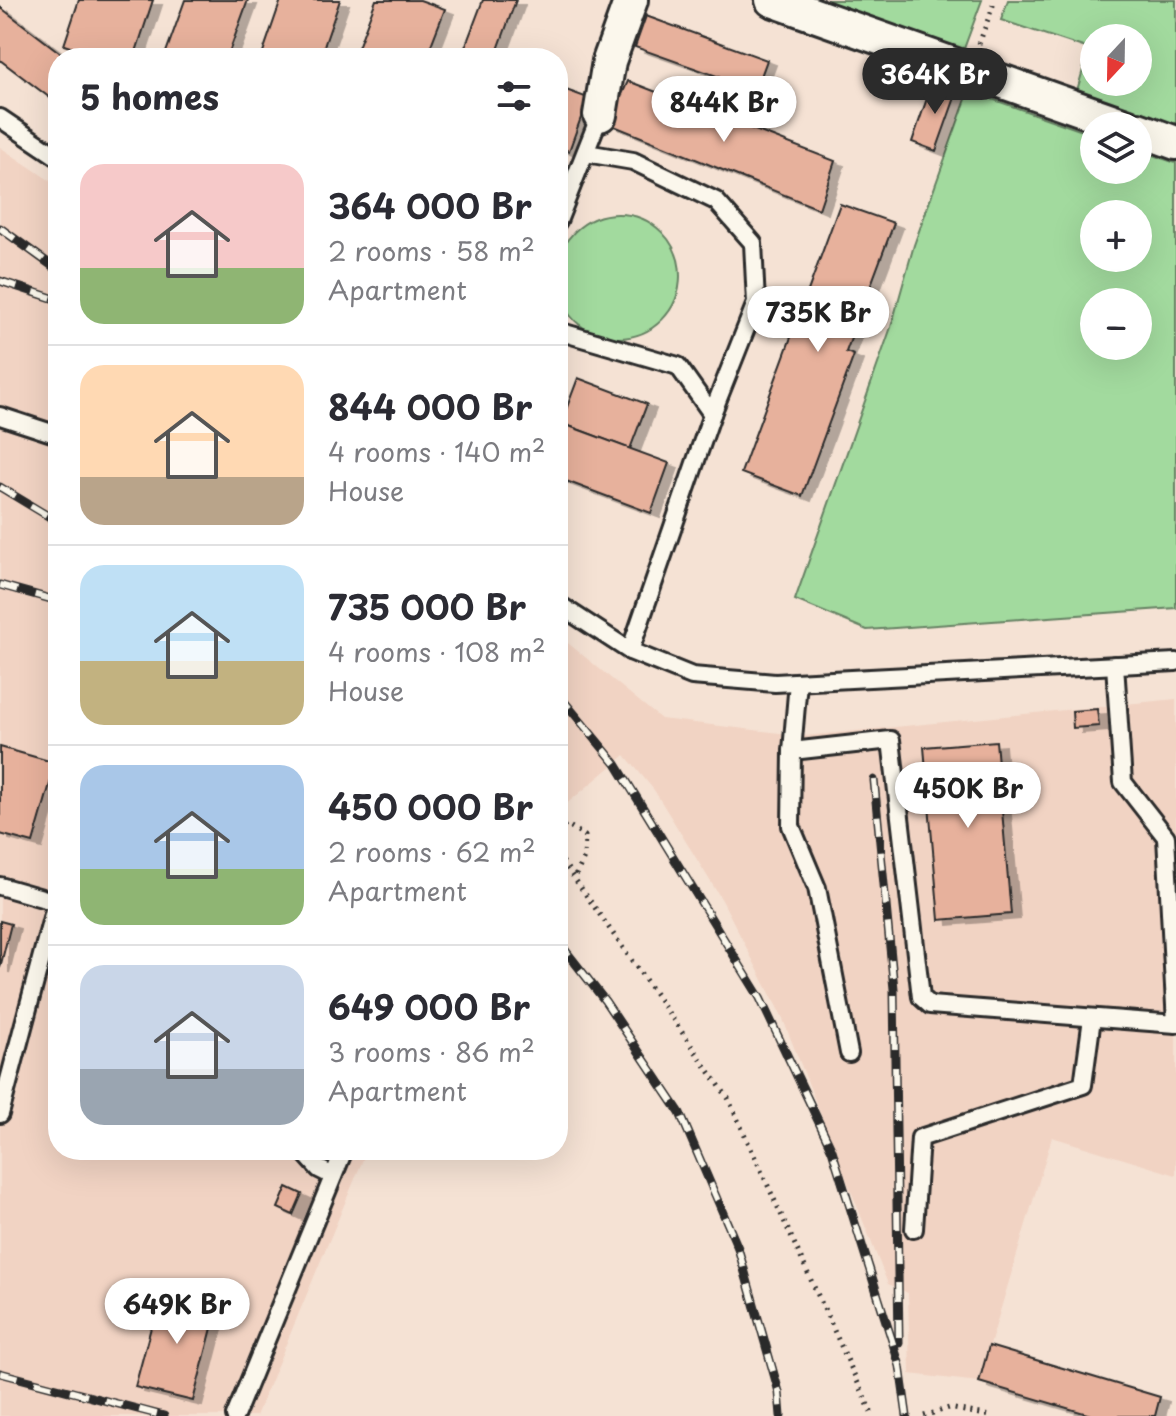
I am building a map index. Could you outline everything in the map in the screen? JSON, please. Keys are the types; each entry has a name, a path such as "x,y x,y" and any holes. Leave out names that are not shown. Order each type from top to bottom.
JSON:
{"street":[{"path":"600,115 609,61 631,0"},
{"path":"772,0 1088,112"},
{"path":"1152,134 1176,143"}],"lane":[{"path":"568,197 600,115"},
{"path":"0,118 48,150"},
{"path":"586,153 633,161 716,201 753,243 756,303 712,414 630,651"},
{"path":"568,334 678,366 712,414"},
{"path":"0,416 48,432"},
{"path":"568,611 630,651 692,676 775,683 1176,662"},
{"path":"792,751 891,740 921,997 930,1005 1176,1024 1166,837 1123,782 1115,665"},
{"path":"798,682 792,751 791,826 817,888 849,1053"},
{"path":"0,886 48,896"},
{"path":"0,1114 6,1069 48,928"},
{"path":"914,1229 920,1138 1083,1085 1092,1018"},
{"path":"311,1160 319,1169 333,1176"},
{"path":"235,1416 340,1160"}],"path":[{"path":"969,70 995,0"},
{"path":"568,825 585,836 584,858 574,880"},
{"path":"568,871 728,1098 873,1416"},
{"path":"924,1416 949,1408 991,1416"}],"shaded area":[{"path":"0,147 48,179 48,1160 363,1160 256,1416 0,1416"},
{"path":"568,643 661,719 805,736 1176,699 1176,1175 1052,1137 979,1382 910,1374 908,1293 888,1284 782,1017 722,900 654,790 625,755 568,803"}],"green space":[{"path":"816,0 982,0 962,54"},
{"path":"1008,0 1176,0 1176,129 1152,121 1152,112 1127,112 1082,96 1152,96 1152,24 1080,24 1080,46 1001,20"},
{"path":"969,91 1080,130 1080,184 1152,184 1152,155 1176,163 1176,608 867,630 795,600 891,327 914,245"},
{"path":"618,214 642,219 662,232 679,264 679,288 675,300 662,320 642,333 630,337 606,337 584,327 568,311 568,241 574,232 594,219"}],"building":[{"path":"79,0 153,0 137,48 73,48 64,45"},
{"path":"185,0 248,0 231,48 168,48"},
{"path":"281,0 340,0 323,48 264,48"},
{"path":"376,0 420,0 445,9 430,48 358,48"},
{"path":"483,0 516,0 499,48 465,48"},
{"path":"0,7 54,48 48,48 48,96 0,60"},
{"path":"646,16 767,60 756,90 635,47"},
{"path":"628,81 835,161 819,209 609,124"},
{"path":"933,81 958,89 936,151 912,142"},
{"path":"568,91 588,98 568,151"},
{"path":"840,204 894,223 846,352 854,355 802,496 741,473"},
{"path":"578,378 647,404 630,449 568,426 568,404"},
{"path":"568,426 669,463 651,513 568,482"},
{"path":"1097,709 1099,726 1073,728 1072,711"},
{"path":"996,741 1011,914 939,920 924,747"},
{"path":"0,747 48,761 48,791 33,843 0,834"},
{"path":"0,921 11,924 0,968"},
{"path":"287,1187 302,1194 293,1215 278,1208"},
{"path":"161,1290 218,1305 193,1401 135,1387"},
{"path":"989,1346 1160,1397 1155,1416 1094,1416 979,1382"}],"railway":[{"path":"0,228 48,263"},
{"path":"0,281 48,297"},
{"path":"0,487 48,516"},
{"path":"0,585 48,598"},
{"path":"568,706 616,764 760,998 832,1150 900,1366 907,1416"},
{"path":"874,780 894,989 899,1343"},
{"path":"568,954 605,1001 680,1113 738,1248 779,1392 781,1416"},
{"path":"0,1373 164,1416"}]}
